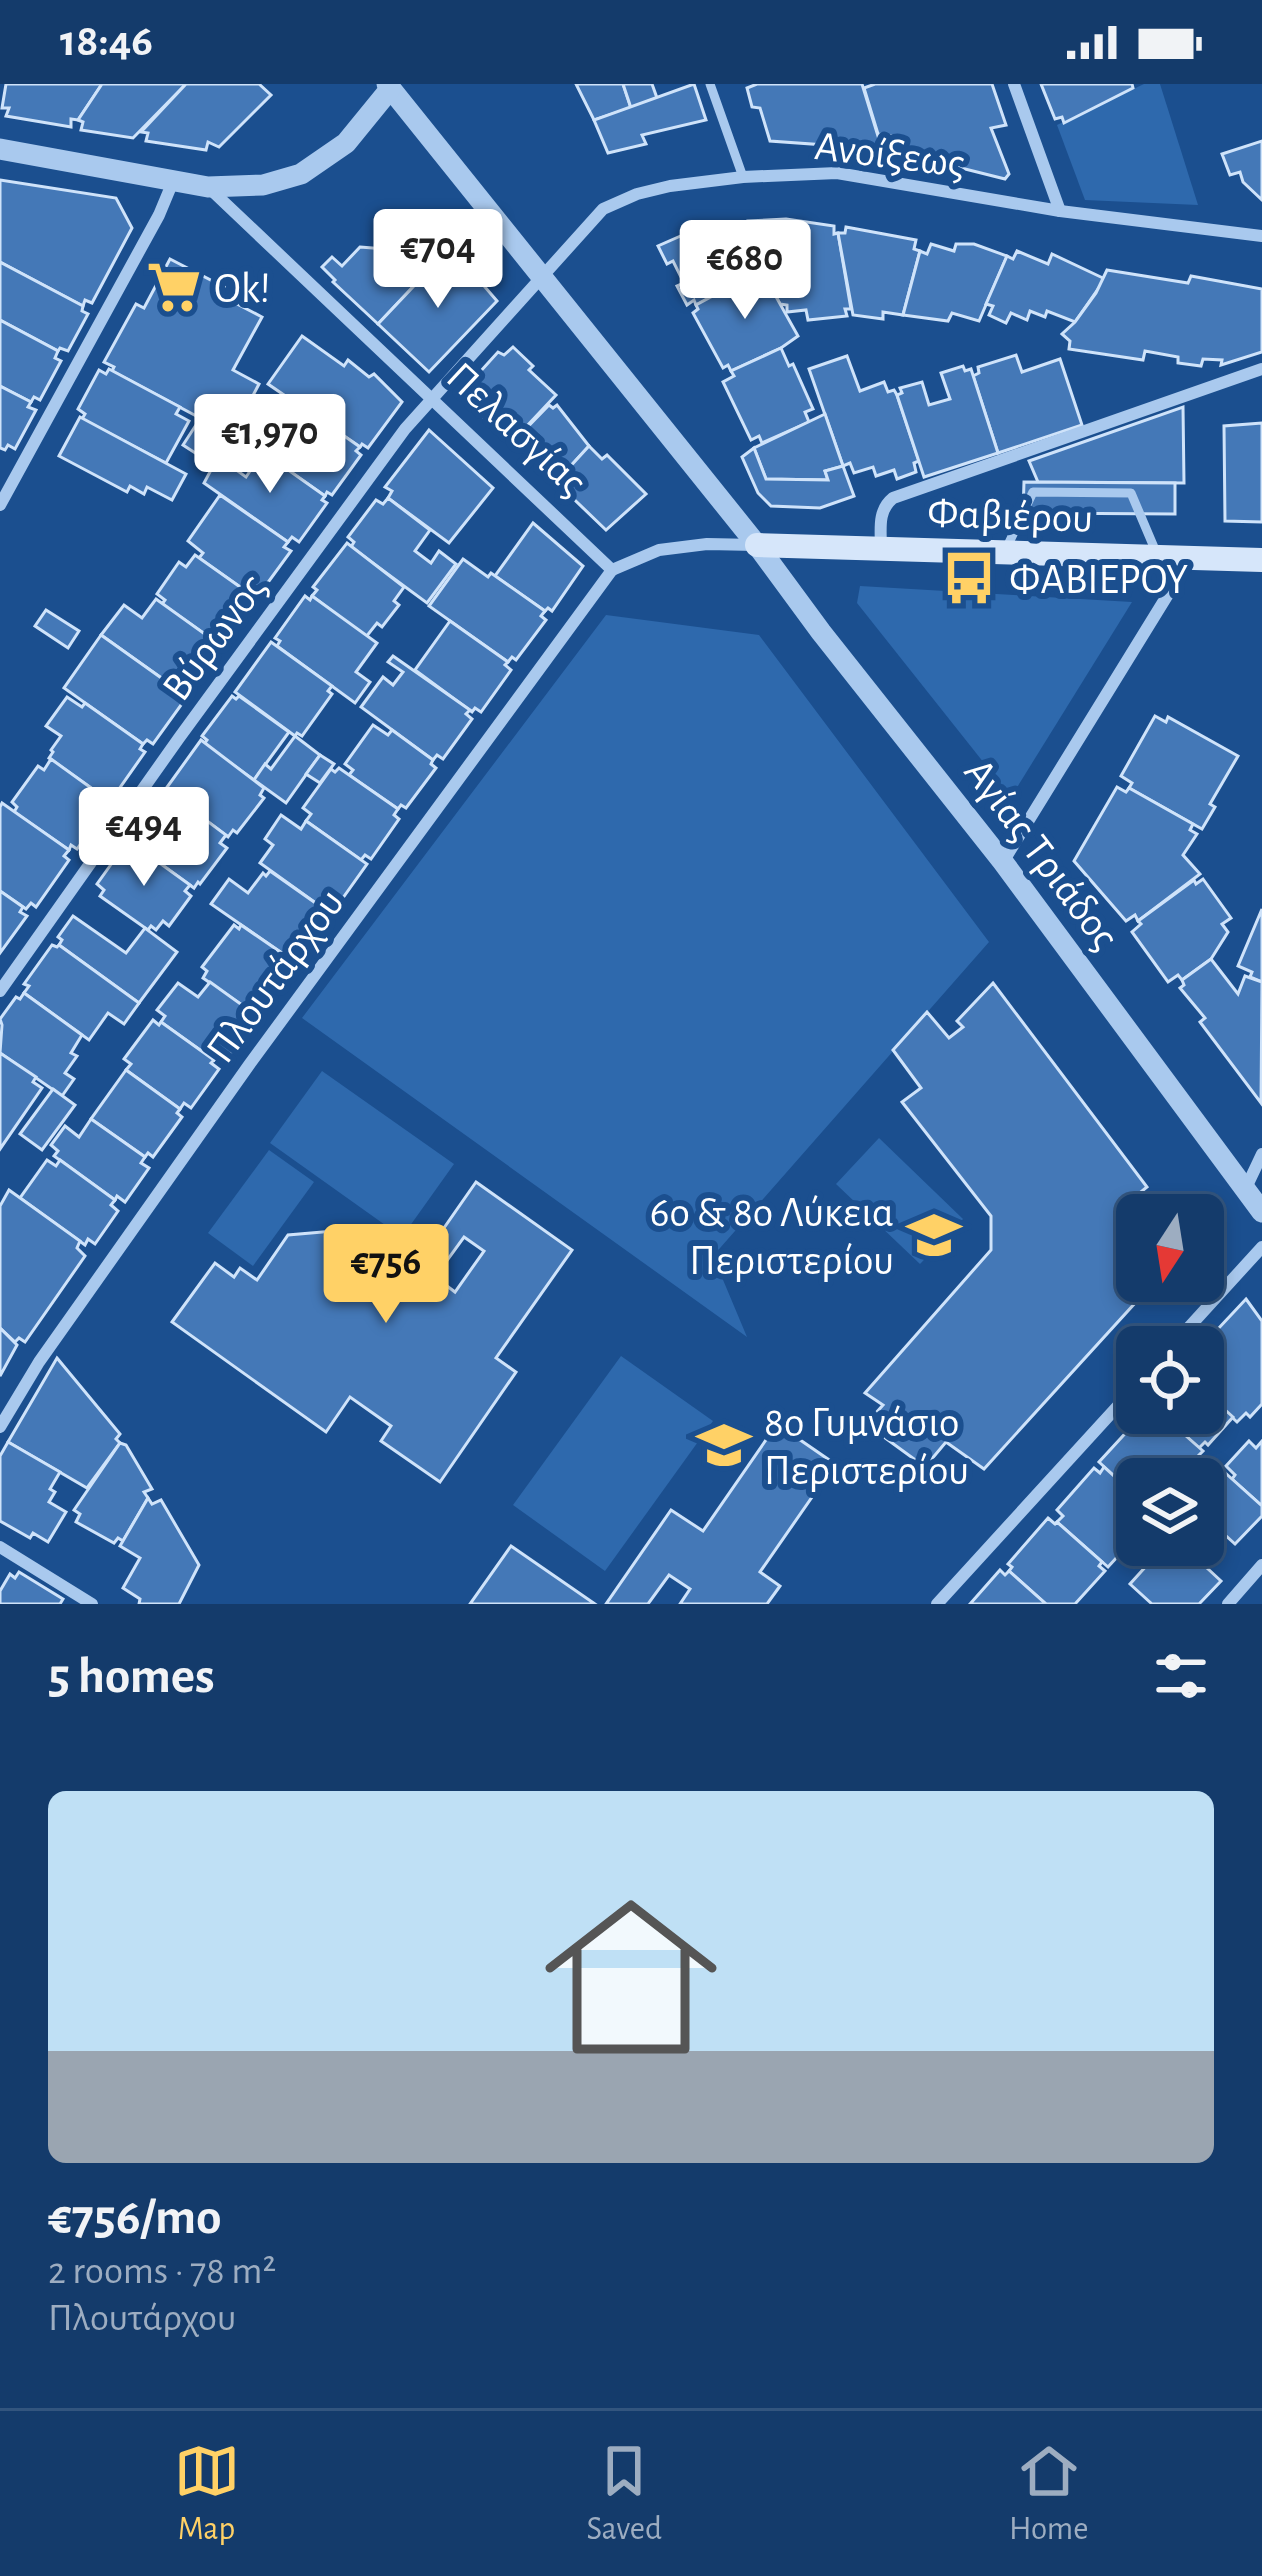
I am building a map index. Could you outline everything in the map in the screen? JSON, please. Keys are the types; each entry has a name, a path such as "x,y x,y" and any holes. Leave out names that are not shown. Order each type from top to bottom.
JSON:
{"main road":[{"name":"Φαβιέρου","path":"757,544 1262,560"}],"street":[{"path":"1014,84 1060,211"},
{"path":"0,149 208,187 263,185 301,174 346,142 391,86"},
{"name":"Αγίας Τριάδος","path":"391,86 757,544 1003,862 1262,1212"},
{"name":"Ανοίξεως","path":"542,276 603,209 670,186 743,177 837,173 1060,211 1262,236"},
{"path":"0,505 174,179"},
{"name":"Πελασγίας","path":"208,187 612,570"},
{"name":"Βύρωνος","path":"0,992 405,429 542,276"},
{"path":"881,549 881,517 893,498 1262,368"},
{"path":"612,570 659,550 757,544"},
{"path":"1003,862 1191,557"},
{"name":"Πλουτάρχου","path":"0,1427 39,1362 249,1065 612,570"},
{"path":"1246,1190 1262,1154"},
{"path":"1190,1326 1262,1247"},
{"path":"938,1604 1116,1407"},
{"path":"0,1547 92,1604"},
{"path":"1228,1604 1262,1565"}],"lane":[{"path":"710,84 743,177"},
{"path":"1005,552 1033,492 1131,493 1158,557"}],"shaded area":[{"path":"1144,84 1160,84 1198,205 1085,200 1057,125"},
{"path":"860,586 1132,602 1011,797 857,603"},
{"path":"606,615 759,635 989,942 713,1256 747,1337 302,1018"},
{"path":"322,1071 454,1164 402,1237 270,1143"},
{"path":"879,1138 963,1219 920,1264 836,1184"},
{"path":"269,1150 314,1182 253,1266 208,1233"},
{"path":"621,1356 713,1421 605,1571 513,1505"}],"building":[{"path":"6,84 102,84 78,120 71,119 71,127 6,116 9,108 2,108"},
{"path":"102,84 186,84 133,138 81,130 83,122 78,120"},
{"path":"186,84 259,84 271,95 219,147 208,142 206,150 146,141 148,133 141,132"},
{"path":"576,84 623,84 631,108 594,120"},
{"path":"623,84 652,84 657,98 631,108"},
{"path":"694,84 706,120 642,135 646,144 608,153 594,120"},
{"path":"757,84 862,84 882,149 770,141 760,108 752,107 747,88"},
{"path":"875,84 992,84 1006,125 991,128 1009,174 1005,179 901,153 905,138 878,134 864,88"},
{"path":"1041,84 1132,84 1133,88 1064,123 1062,117 1055,119"},
{"path":"1262,141 1262,200 1243,182 1240,172 1230,175 1222,154"},
{"path":"0,180 116,198 132,228 92,303 85,300 83,306 0,262"},
{"path":"786,219 834,226 851,309 845,309 847,316 808,320 806,310 787,312 787,305 780,304 742,231 749,230 748,221"},
{"path":"717,224 720,231 734,226 737,234 742,231 761,270 696,305 694,300 687,305 677,286 684,283 673,261 667,264 658,246"},
{"path":"846,227 916,240 914,249 920,251 903,315 883,312 883,319 853,315 838,233 845,233"},
{"path":"931,244 954,251 956,244 974,244 1007,256 979,321 952,313 948,321 903,315 920,251 927,254"},
{"path":"360,247 441,257 378,324 322,267 332,257 342,266"},
{"path":"447,251 497,301 429,372 378,324"},
{"path":"1017,251 1048,264 1052,254 1105,279 1075,322 1047,311 1045,317 1030,311 1027,320 1011,313 1006,323 989,315 993,306 986,304 1007,256 1013,259"},
{"path":"170,259 224,287 220,295 262,317 233,370 259,384 232,435 112,371 114,367 104,362 136,304 144,308"},
{"path":"0,262 83,306 88,314 68,351 58,351 0,320"},
{"path":"761,270 798,336 731,371 728,365 723,368 693,313 696,305"},
{"path":"1107,270 1188,283 1191,276 1262,289 1262,352 1221,365 1222,360 1203,359 1201,366 1145,351 1143,360 1069,349 1070,341 1062,334 1096,293"},
{"path":"0,320 58,351 55,358 61,361 40,400 34,397 31,402 0,386"},
{"path":"302,336 344,366 348,360 369,377 374,374 402,402 368,448 268,384"},
{"path":"513,347 556,395 510,444 460,394 498,352 504,355"},
{"path":"781,348 813,409 805,412 809,422 762,443 759,436 751,440 723,382 734,376 731,371"},
{"path":"1016,355 1022,372 1060,359 1082,425 998,453 973,376 979,373 978,367"},
{"path":"847,356 860,391 884,382 888,392 894,390 897,395 919,461 914,463 916,472 897,479 894,470 876,476 873,467 854,473 850,463 843,466 809,369"},
{"path":"963,366 965,371 971,369 998,453 924,477 897,395 902,393 900,388 922,382 929,405 950,399 941,373"},
{"path":"109,369 180,407 176,414 189,421 166,463 82,419 85,414 78,409 99,370 106,374"},
{"path":"0,386 31,402 28,407 36,410 15,449 0,448"},
{"path":"294,401 360,447 356,451 361,455 332,495 327,492 325,496 267,455 276,442 269,436"},
{"path":"549,405 557,405 589,446 556,482 514,441"},
{"path":"1183,407 1184,483 1038,482 1029,461"},
{"path":"825,414 843,466 825,471 828,480 766,479 754,448"},
{"path":"80,417 186,474 172,500 147,487 144,494 130,486 127,492 59,456"},
{"path":"242,417 276,442 267,455 234,431"},
{"path":"1262,423 1262,522 1225,521 1224,426"},
{"path":"196,425 217,438 203,458 183,445"},
{"path":"429,430 493,488 449,543 388,498 392,491 385,487"},
{"path":"589,446 602,459 607,455 646,494 606,530 556,482"},
{"path":"754,448 766,479 828,480 825,471 843,466 854,496 820,508 771,506 758,493 742,457"},
{"path":"261,455 325,496 322,500 327,503 299,542 292,537 288,542 204,483 218,457 246,477"},
{"path":"1024,482 1175,483 1175,514 1023,513"},
{"path":"220,495 288,542 284,547 291,551 261,592 255,588 250,594 199,558 203,553 188,541"},
{"path":"388,498 430,530 415,551 431,563 439,551 456,564 427,603 351,547 354,542 348,537 376,500 383,504"},
{"path":"533,523 583,566 552,611 545,611 495,576"},
{"path":"347,543 404,587 394,601 399,605 382,627 377,623 366,637 312,596 317,590 313,587"},
{"path":"195,555 250,594 248,598 255,603 227,642 220,636 216,642 162,604 165,600 157,594 179,562 186,567"},
{"path":"463,559 545,611 541,616 546,620 516,660 512,657 508,662 429,606"},
{"path":"305,596 310,600 312,596 377,643 356,672 370,682 355,703 277,646 280,641 275,638"},
{"path":"156,599 216,642 211,649 217,653 190,690 185,686 181,692 101,635 124,605 142,618"},
{"path":"46,610 79,631 68,648 35,626"},
{"path":"450,621 508,662 505,665 511,670 481,712 475,708 472,712 415,670"},
{"path":"101,635 181,692 178,697 184,701 153,744 147,740 143,744 64,688"},
{"path":"271,642 332,686 328,691 332,694 302,736 295,736 235,692"},
{"path":"393,656 470,710 466,714 472,719 443,759 437,755 433,760 361,707 383,677 393,685 403,672 388,662"},
{"path":"232,696 239,696 289,732 254,780 204,744 207,740 202,736"},
{"path":"67,697 82,707 85,703 143,744 140,749 145,752 114,796 109,792 105,798 49,758 61,736 46,726"},
{"path":"1155,716 1166,722 1168,717 1238,756 1210,804 1215,807 1202,829 1129,788 1132,783 1121,776"},
{"path":"373,725 388,735 392,730 433,760 436,768 406,808 398,809 349,775 353,770 345,764"},
{"path":"295,736 320,755 286,803 254,780 265,764 271,769"},
{"path":"201,740 264,788 260,795 264,798 237,833 233,830 228,837 165,790"},
{"path":"320,755 334,764 320,783 306,774"},
{"path":"51,759 105,798 102,803 107,807 77,849 71,845 69,850 14,812 17,807 12,802 38,766 44,770"},
{"path":"339,768 398,809 394,815 399,819 371,859 365,855 361,860 306,821 311,814 303,808 331,769"},
{"path":"1117,787 1126,792 1129,788 1193,824 1190,830 1197,834 1183,855 1200,874 1138,921 1135,915 1126,921 1074,861"},
{"path":"171,794 226,835 220,843 227,848 194,888 136,846 139,842 130,835 159,796 166,801"},
{"path":"2,803 69,850 64,856 69,860 36,907 31,903 26,909 0,891"},
{"path":"281,815 301,829 306,821 367,864 335,909 328,904 324,909 260,863 273,845 265,839"},
{"path":"125,845 133,851 136,846 190,885 185,891 191,896 169,926 163,921 156,930 151,926 148,930 100,896 104,890 97,884"},
{"path":"270,871 324,909 326,916 296,958 289,958 211,904 229,879 248,893"},
{"path":"1203,879 1231,918 1222,924 1228,932 1211,959 1182,980 1178,975 1168,982 1132,932 1141,924 1138,921 1194,880 1196,884"},
{"path":"0,891 23,907 20,912 27,916 0,953"},
{"path":"1262,909 1262,982 1238,966"},
{"path":"73,916 126,953 145,928 177,952 139,1003 59,945 58,937"},
{"path":"234,925 239,929 241,925 289,958 285,964 290,967 259,1010 253,1005 249,1010 203,978 207,971 202,967"},
{"path":"52,945 59,945 139,1003 124,1024 108,1013 89,1040 24,993 29,986 24,984"},
{"path":"1211,959 1238,994 1245,976 1262,982 1261,1103 1180,988 1182,980"},
{"path":"210,982 249,1010 255,1020 225,1061 217,1055 214,1060 161,1022 165,1016 157,1010 178,983 198,997"},
{"path":"993,983 1147,1187 1138,1194 1116,1194 1116,1302 1136,1302 984,1469 946,1442 925,1467 866,1424 883,1405 865,1393 991,1250 991,1216 902,1102 921,1088 893,1050 927,1012 949,1038 963,1027 957,1021"},
{"path":"24,993 82,1035 71,1053 77,1056 65,1073 74,1079 62,1096 0,1053 0,1019"},
{"path":"153,1020 214,1060 211,1063 219,1069 191,1108 184,1103 180,1109 126,1070 131,1064 124,1059"},
{"path":"0,1053 36,1077 33,1082 42,1088 0,1149"},
{"path":"126,1070 180,1109 177,1113 182,1117 153,1157 148,1153 145,1157 91,1119"},
{"path":"53,1089 75,1105 42,1150 20,1134"},
{"path":"91,1119 145,1157 141,1163 149,1168 125,1202 117,1196 115,1200 54,1156 58,1151 51,1145 65,1126 79,1137"},
{"path":"47,1160 56,1166 60,1160 115,1200 111,1205 118,1211 95,1244 88,1239 85,1245 20,1198"},
{"path":"476,1182 572,1250 496,1358 516,1372 440,1482 381,1441 391,1426 350,1397 326,1432 172,1322 215,1263 234,1277 240,1268 257,1280 288,1235 334,1231 407,1281","holes":["464,1237 484,1251 455,1292 435,1277"]},
{"path":"9,1190 80,1241 77,1248 85,1256 25,1342 19,1338 15,1342 0,1328 0,1206"},
{"path":"1246,1299 1262,1321 1262,1404 1237,1422 1224,1410 1221,1326"},
{"path":"0,1328 17,1345 0,1376"},
{"path":"57,1358 120,1434 116,1439 120,1443 87,1488 8,1442"},
{"path":"777,1424 835,1464 760,1572 780,1586 767,1604 680,1604 690,1589 669,1575 648,1604 606,1604 671,1510 703,1531"},
{"path":"1125,1434 1184,1434 1203,1451 1198,1458 1116,1458 1116,1478 1099,1462"},
{"path":"1183,1434 1218,1434 1208,1445 1205,1442 1199,1448"},
{"path":"1249,1441 1256,1448 1262,1441 1262,1506 1232,1479 1235,1475 1226,1466"},
{"path":"8,1442 60,1472 49,1502 66,1512 48,1542 0,1521 0,1456"},
{"path":"120,1443 126,1445 152,1489 144,1492 148,1498 123,1541 118,1538 114,1543 76,1522 80,1514 74,1510"},
{"path":"1104,1467 1116,1478 1116,1558 1108,1567 1057,1522 1063,1516 1057,1510 1094,1468 1100,1473"},
{"path":"1224,1472 1262,1506 1262,1516 1235,1544 1224,1534"},
{"path":"148,1498 152,1504 161,1500 199,1565 179,1604 139,1604 140,1599 123,1588 140,1558 120,1546"},
{"path":"1048,1518 1102,1562 1099,1566 1105,1571 1075,1604 1046,1604 1009,1571 1008,1564"},
{"path":"511,1546 595,1604 470,1604"},
{"path":"1146,1566 1209,1566 1221,1581 1199,1604 1152,1604 1130,1584"},
{"path":"1000,1570 1005,1575 1009,1571 1046,1604 970,1604"},
{"path":"19,1572 63,1599 60,1604 0,1604 0,1591 10,1574 15,1578"}],"place":[{"name":"Ok!","path":"174,287"},
{"name":"ΦΑΒΙΕΡΟΥ","path":"969,578"},
{"name":"6ο & 8ο Λύκεια Περιστερίου","path":"934,1235"},
{"name":"8ο Γυμνάσιο Περιστερίου","path":"724,1445"}]}
